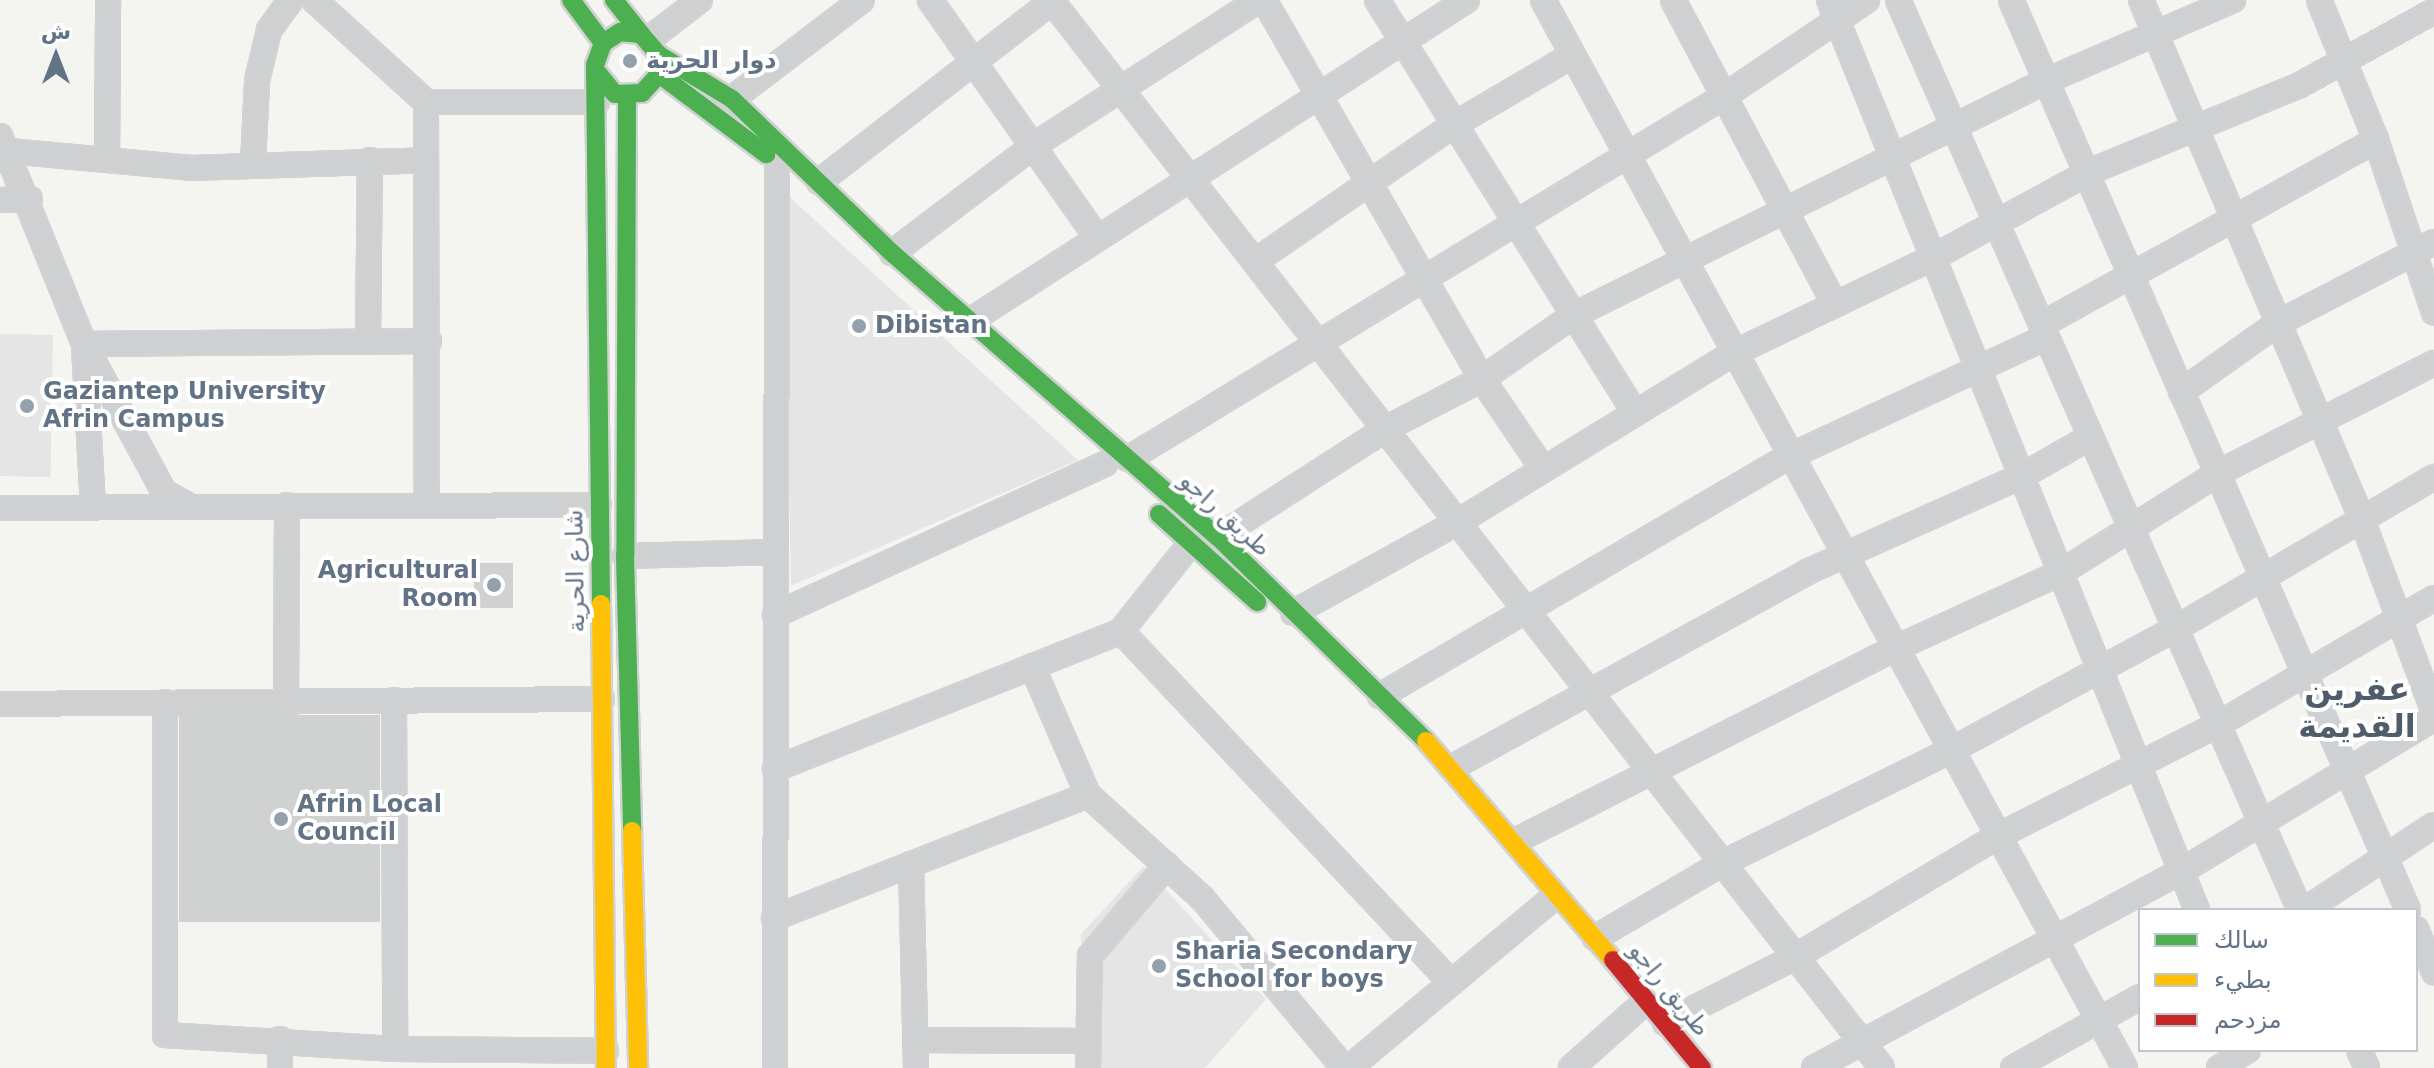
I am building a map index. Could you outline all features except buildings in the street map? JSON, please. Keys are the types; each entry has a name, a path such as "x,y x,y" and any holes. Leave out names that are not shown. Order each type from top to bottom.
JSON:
{"main road":[{"path":"571,0 603,43"},
{"name":"طريق راجو","path":"614,0 652,50 1427,761 1547,903 1679,1068"},
{"path":"620,32 652,50 650,88 627,97 607,89 597,72 603,43 620,32"},
{"name":"طريق راجو","path":"652,50 732,99 892,253 973,319 1218,537 1453,767 1702,1068"},
{"name":"شارع الحرية","path":"597,72 606,1059"},
{"name":"شارع الحرية","path":"627,97 625,556 638,1068"},
{"path":"599,394 625,395"},
{"path":"601,624 627,623"}],"street":[{"path":"107,159 108,0"},
{"path":"253,164 257,81 269,30 291,0"},
{"path":"314,0 426,102 597,102"},
{"path":"652,50 700,0"},
{"path":"732,99 862,0"},
{"path":"930,0 1036,144 1096,236"},
{"path":"892,253 1036,144 1262,0 1482,379 1543,469"},
{"path":"1377,0 1452,126 1634,411"},
{"path":"973,319 1189,174 1467,0"},
{"path":"1543,0 1948,752 1998,836 2125,1068"},
{"path":"1673,0 1789,212 1834,303"},
{"path":"1128,459 1423,276 1515,224 1726,95 1833,10 1867,0"},
{"path":"1898,0 2090,437 2134,529 2261,826 2302,908"},
{"path":"2011,0 2134,274 2181,392 2220,472 2407,908"},
{"path":"2141,0 2361,517 2396,618 2434,712"},
{"path":"1218,537 1389,427 1482,379 1574,315 1682,260 1789,212 2046,81 2233,0"},
{"path":"2319,0 2376,140 2424,246 2434,312"},
{"path":"819,182 1052,1 1389,427 1458,522 1882,1068"},
{"path":"1833,10 1895,156 1932,258 2196,908"},
{"path":"1293,613 1458,522 1634,411 1734,353 1932,258 2089,172 2195,128 2344,59 2434,11"},
{"path":"1257,260 1368,180 1573,55"},
{"path":"426,102 429,341 427,504"},
{"path":"1380,696 1788,457 1979,371 2134,274 2376,140"},
{"path":"5,143 191,168 426,160"},
{"path":"5,143 30,199 84,344 164,492 190,506"},
{"path":"368,342 370,160"},
{"path":"775,1068 777,164"},
{"path":"0,200 30,199"},
{"path":"2181,392 2278,323 2424,246"},
{"path":"84,344 429,341"},
{"path":"84,344 93,507"},
{"path":"1515,841 1894,649 2060,573 2220,472 2434,363"},
{"path":"1453,767 1807,572 1846,558 2022,476 2090,437"},
{"path":"775,615 1105,464"},
{"path":"1595,938 1723,863 1948,752 2175,629 2361,517 2434,477"},
{"path":"286,701 287,505"},
{"path":"0,508 599,505"},
{"path":"775,769 1121,631 1191,543"},
{"path":"625,556 775,552"},
{"path":"1665,1023 1795,957 1998,836 2217,725 2434,598"},
{"path":"1121,631 1451,982"},
{"path":"1032,666 1088,795 1202,898 1347,1068 1547,903"},
{"path":"0,704 602,699"},
{"path":"394,700 395,1049"},
{"path":"165,702 165,1035 606,1059"},
{"path":"1814,1068 2052,937 2180,872 2261,826 2349,768 2434,718"},
{"path":"774,918 1088,795"},
{"path":"2306,908 2385,853 2434,825"},
{"path":"911,864 916,1068"},
{"path":"1088,1068 1090,956 1167,865"},
{"path":"2422,940 2434,972"},
{"path":"2013,1068 2138,998"},
{"path":"1571,1068 1635,1011"},
{"path":"280,1039 280,1068"},
{"path":"916,1040 1088,1041"},
{"path":"2219,1068 2247,1052"}],"shaded area":[{"name":"Dibistan","path":"784,192 1078,460 791,586"},
{"name":"Gaziantep University Afrin Campus","path":"0,334 53,335 51,477 0,476"},
{"name":"Sharia Secondary School for boys","path":"1144,866 1266,999 1205,1068 1082,1068 1081,934"}],"traffic: fast":[{"path":"571,0 603,43"},
{"path":"614,0 641,34"},
{"path":"597,72 615,94 642,93 659,74 659,55 641,34 620,32 603,43 595,65 601,604"},
{"path":"659,55 732,99 892,253 1218,537 1426,741"},
{"path":"659,74 766,154"},
{"path":"627,97 625,556 632,831"},
{"path":"1159,514 1257,602"}],"traffic: slow":[{"path":"601,604 606,1068"},
{"path":"1426,741 1613,960"},
{"path":"632,831 638,1068"}],"traffic: jam":[{"path":"1613,960 1702,1068"}],"place":[{"name":"دوار الحرية","path":"630,61"},
{"name":"Dibistan","path":"859,326"},
{"name":"Gaziantep University Afrin Campus","path":"27,406"},
{"name":"Agricultural Room","path":"494,585"},
{"name":"Afrin Local Council","path":"281,819"},
{"name":"Sharia Secondary School for boys","path":"1159,966"}],"district":[{"name":"عفرين القديمة","path":"2357,708"}]}
